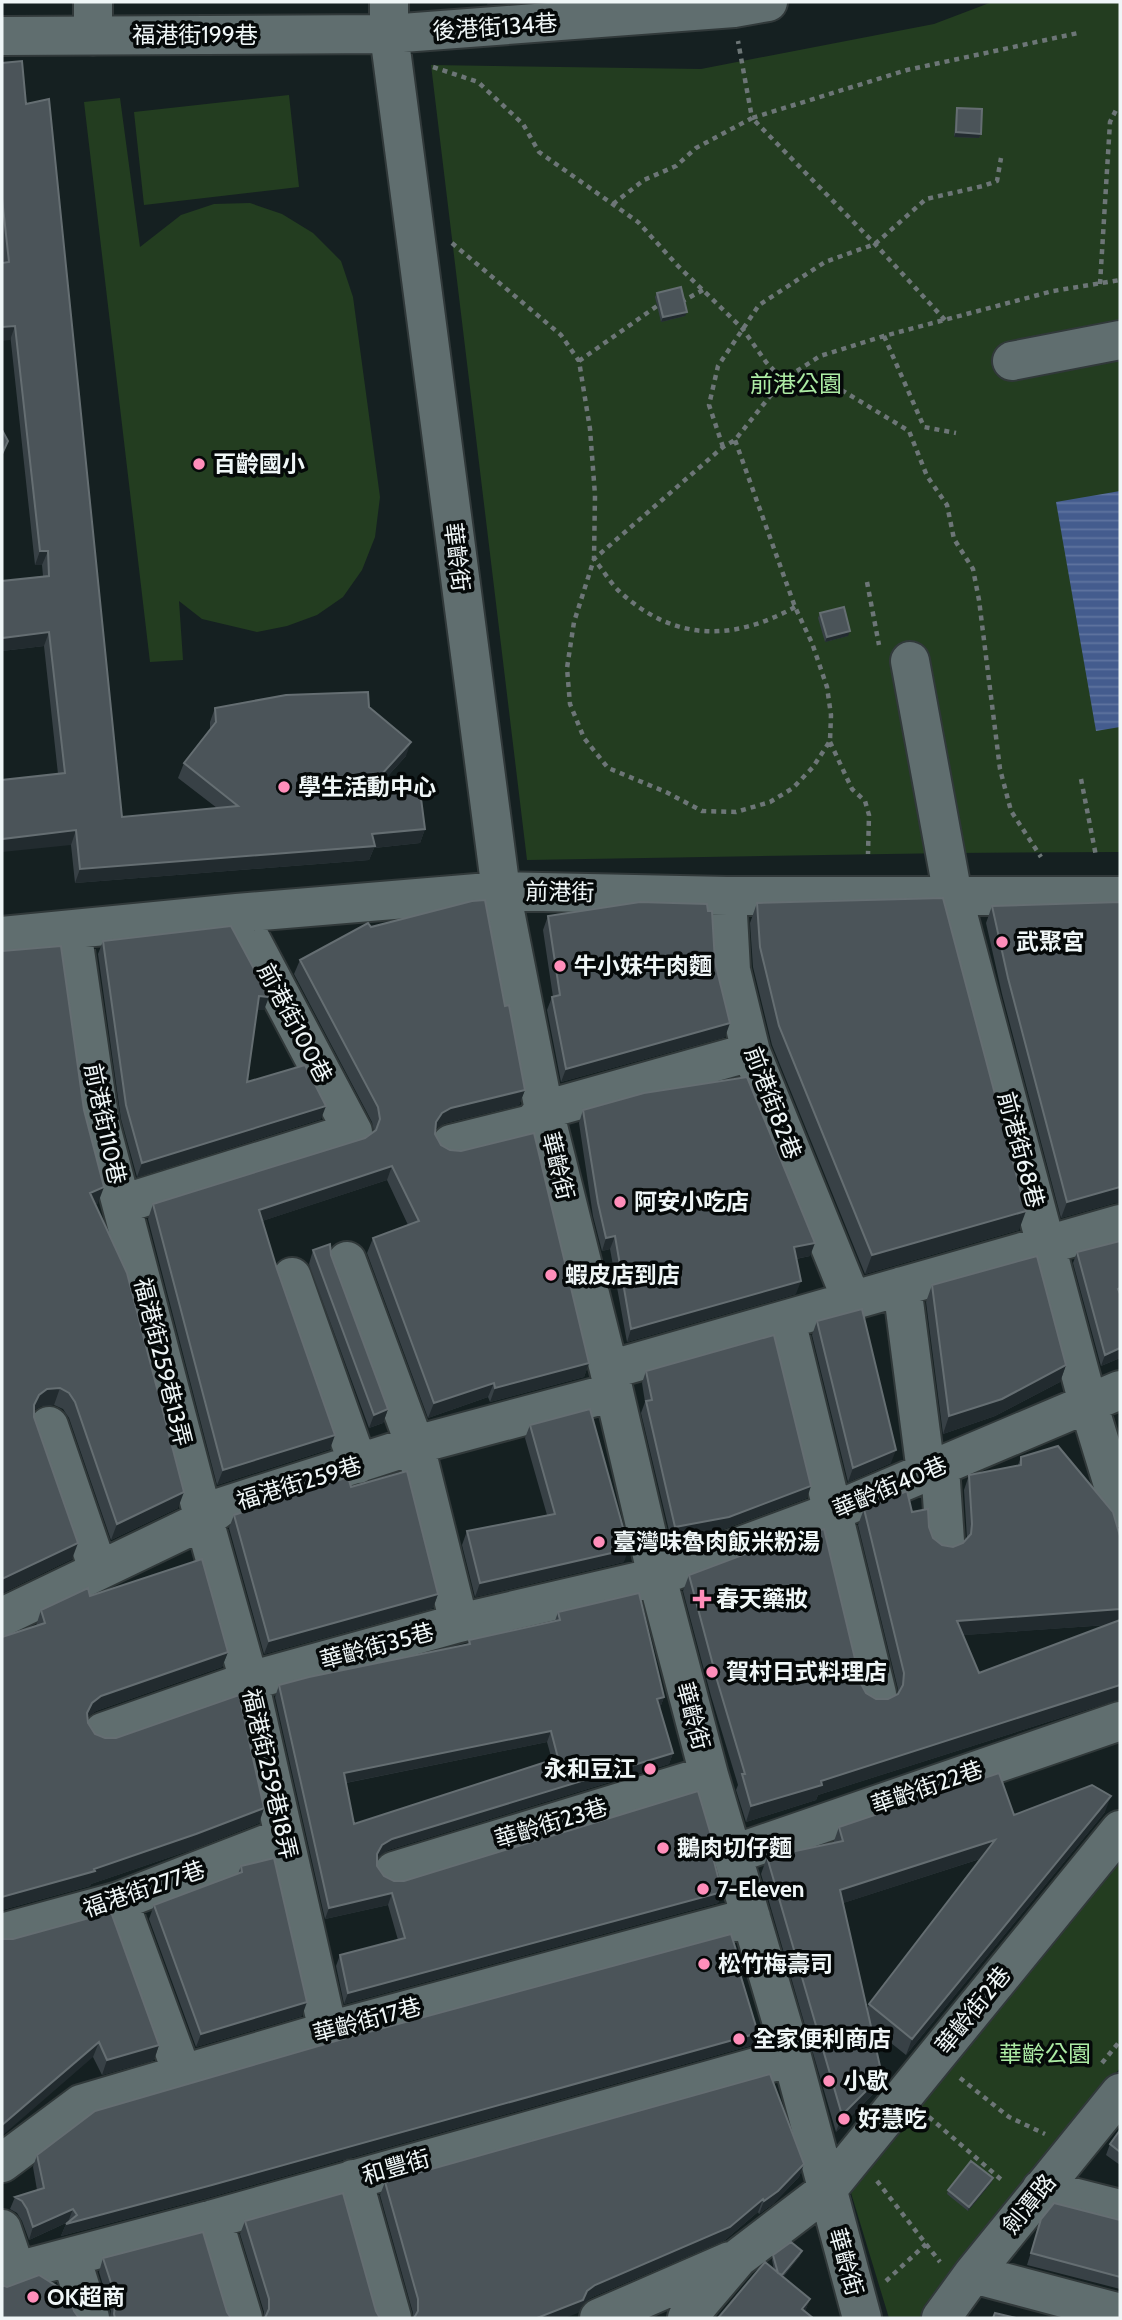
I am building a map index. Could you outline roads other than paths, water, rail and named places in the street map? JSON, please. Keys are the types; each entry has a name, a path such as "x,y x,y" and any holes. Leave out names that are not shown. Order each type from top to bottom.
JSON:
{"street":[{"name":"後港街134巷","path":"389,18 751,5"},
{"name":"福港街199巷","path":"2,36 93,19 389,18"},
{"name":"華齡街","path":"389,18 501,891 544,1110 612,1381 657,1577 709,1775 792,2057 862,2318"},
{"path":"1012,361 1120,340"},
{"name":"前港街68巷","path":"910,661 953,896 1046,1245 1104,1397 1120,1507"},
{"name":"前港街","path":"2,936 501,891 727,896 1120,896"},
{"name":"前港街82巷","path":"727,896 732,970 751,1052 852,1301"},
{"name":"前港街100巷","path":"237,913 353,1132"},
{"name":"前港街110巷","path":"72,930 100,1123 122,1204 353,1132"},
{"name":"華齡街","path":"451,1144 532,1124 544,1110 751,1052"},
{"name":"福港街259巷13弄","path":"122,1204 204,1520"},
{"name":"福港街259巷","path":"2,1616 204,1520 221,1507 612,1381 786,1320 1120,1224"},
{"path":"347,1261 415,1445 459,1623"},
{"path":"292,1277 358,1464"},
{"path":"902,1286 945,1541"},
{"path":"786,1320 877,1694"},
{"name":"華齡街40巷","path":"657,1577 832,1512 1104,1397"},
{"path":"49,1426 98,1569"},
{"name":"福港街259巷18弄","path":"204,1520 249,1681 328,2031"},
{"name":"華齡街35巷","path":"103,1731 249,1681 459,1623 657,1577"},
{"name":"華齡街22巷","path":"734,1854 1120,1721"},
{"name":"華齡街23巷","path":"394,1871 709,1775"},
{"name":"華齡街2巷","path":"738,2258 827,2190 1120,1830"},
{"name":"福港街277巷","path":"2,1933 119,1901 284,1837"},
{"path":"119,1901 182,2073"},
{"name":"華齡街17巷","path":"2,2163 81,2104 328,2031 751,1917"},
{"name":"和豐街","path":"9,2275 792,2057"},
{"name":"劍潭路","path":"941,2318 969,2279 1023,2186 1120,2093"},
{"path":"353,2179 392,2318"},
{"path":"1023,2186 1120,2209"},
{"path":"214,2219 243,2318"},
{"path":"2,2229 9,2275"},
{"path":"71,2257 90,2318"},
{"path":"599,2318 738,2258"},
{"path":"687,2318 738,2258"},
{"path":"969,2279 1120,2313"}],"water":[{"path":"1120,491 1120,727 1096,731 1056,502"}],"place":[{"name":"百齡國小","path":"199,464"},
{"name":"學生活動中心","path":"284,787"},
{"name":"武聚宮","path":"1002,942"},
{"name":"牛小妹牛肉麵","path":"560,966"},
{"name":"阿安小吃店","path":"620,1202"},
{"name":"蝦皮店到店","path":"551,1275"},
{"name":"臺灣味魯肉飯米粉湯","path":"599,1542"},
{"name":"春天藥妝","path":"702,1599"},
{"name":"賀村日式料理店","path":"712,1672"},
{"name":"永和豆江","path":"650,1769"},
{"name":"鵝肉切仔麵","path":"663,1848"},
{"name":"7-Eleven","path":"703,1889"},
{"name":"松竹梅壽司","path":"704,1964"},
{"name":"全家便利商店","path":"739,2039"},
{"name":"小歇","path":"829,2081"},
{"name":"好慧吃","path":"844,2119"},
{"name":"OK超商","path":"33,2297"}],"park label":[{"name":"前港公園","path":"796,384"},
{"name":"華齡公園","path":"1045,2054"}]}
